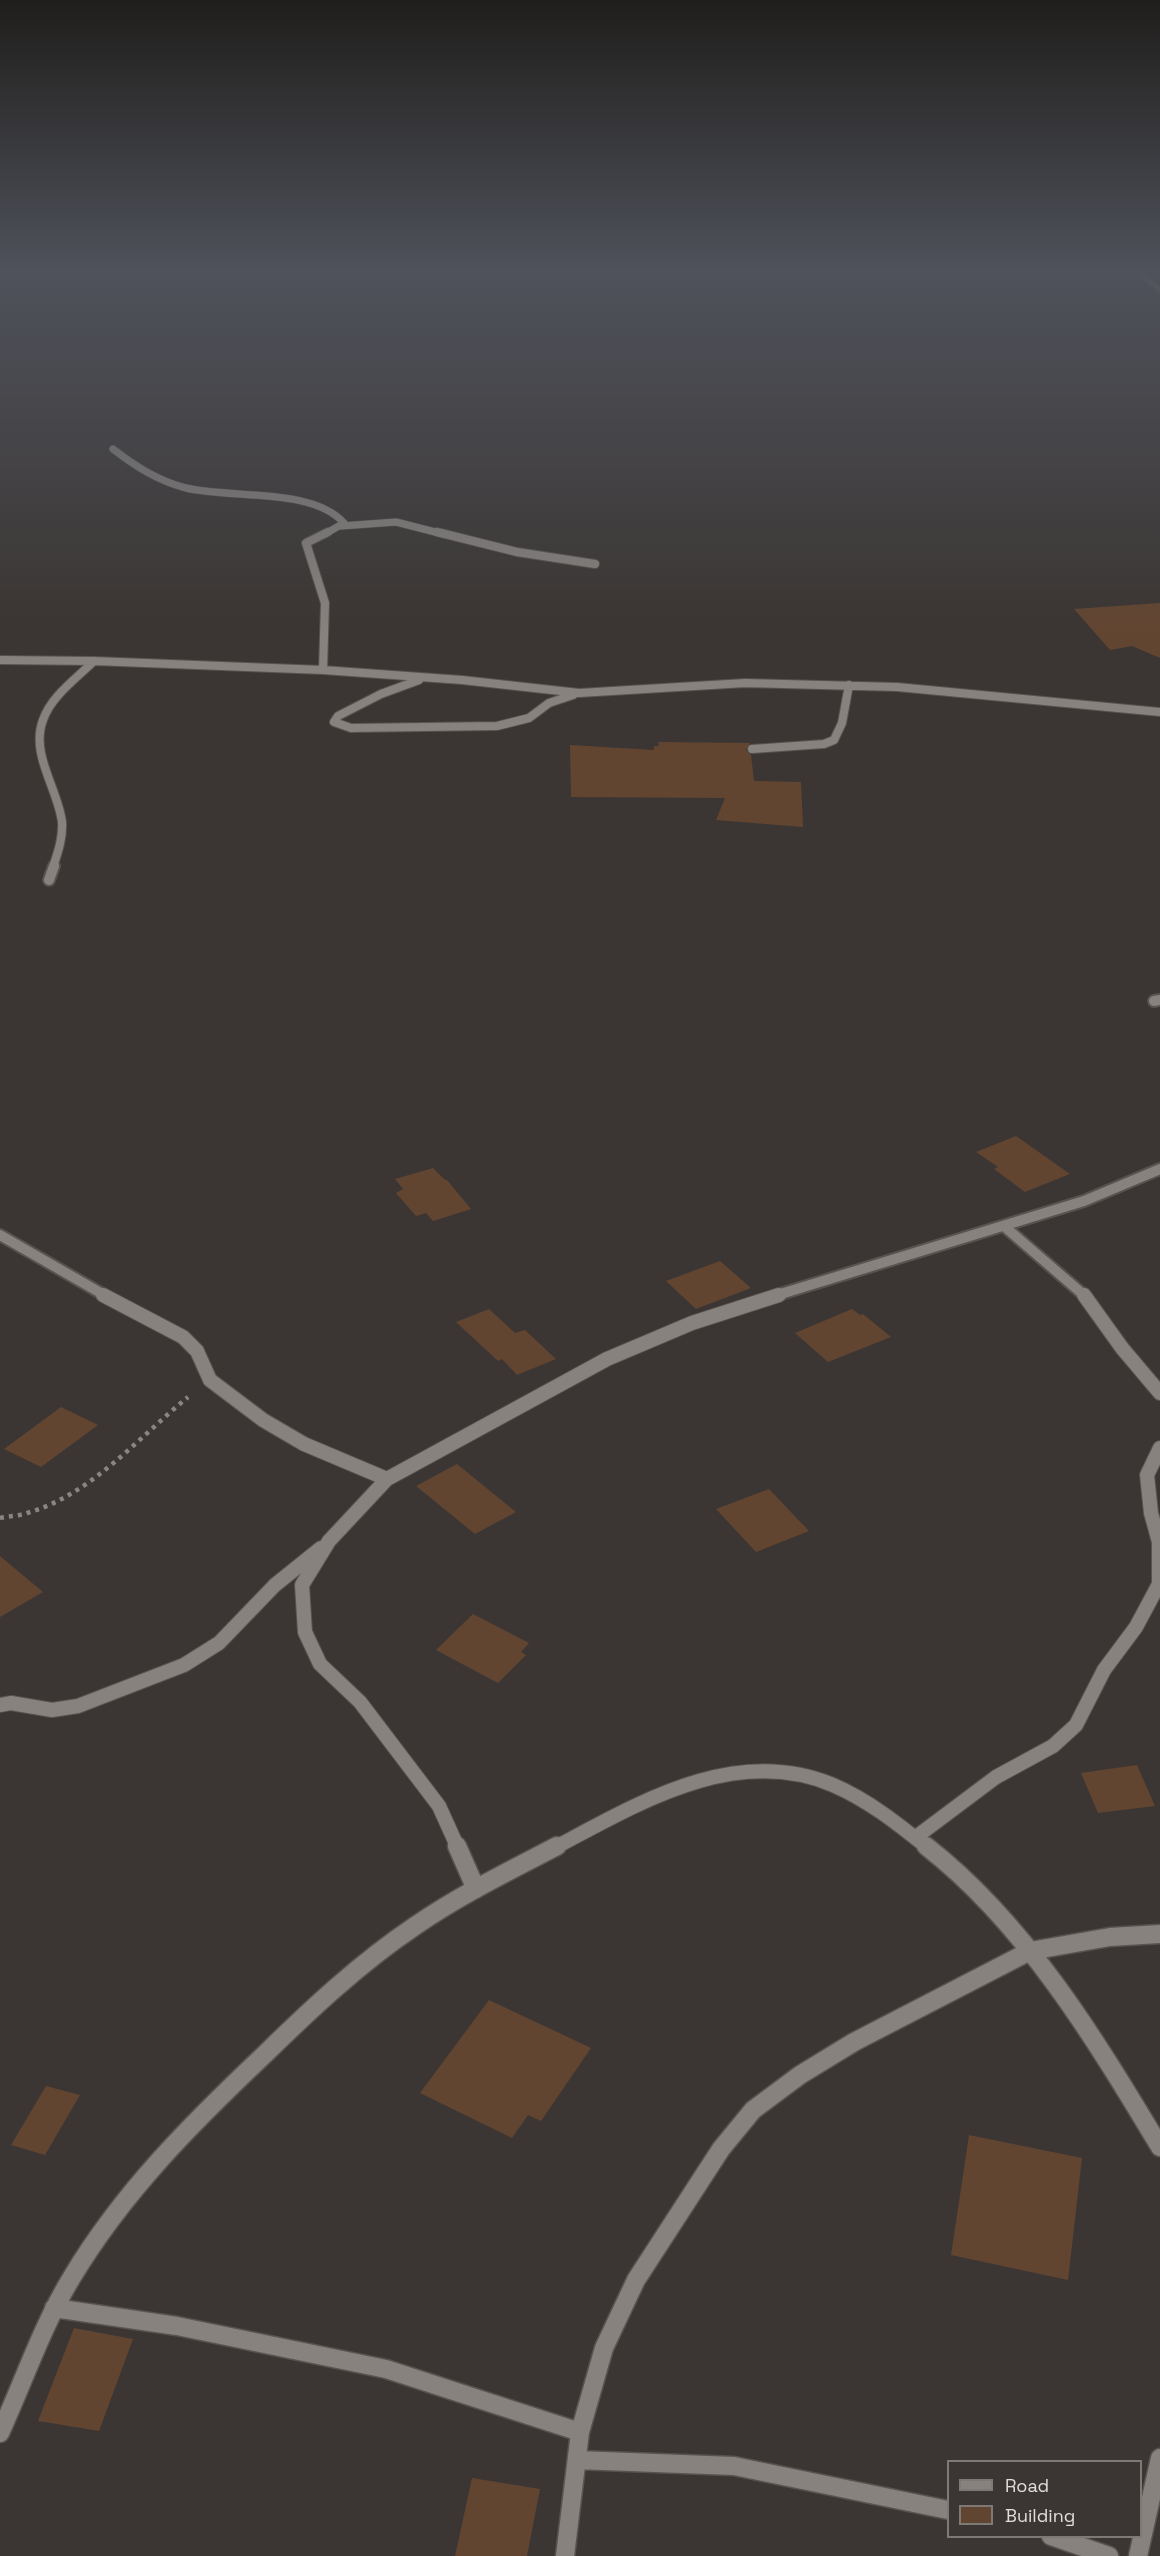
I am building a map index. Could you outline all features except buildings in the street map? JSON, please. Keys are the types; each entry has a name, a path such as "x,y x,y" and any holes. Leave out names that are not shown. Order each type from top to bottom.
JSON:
{"street":[{"path":"113,449 137,467 175,485 204,491 259,494 316,506 333,511 340,516 344,524 341,526"},
{"path":"323,670 325,603 314,562 306,543 341,526 396,522 518,552 595,564"},
{"path":"0,660 94,661 323,670 579,693 745,683 849,685 951,691 1160,712"},
{"path":"49,880 62,834 55,796 42,752 41,723 47,711 94,661"},
{"path":"426,678 381,693 338,716 334,722 351,728 507,725 523,721 549,703 579,693"},
{"path":"752,749 824,744 834,740 842,723 849,685"},
{"path":"0,1705 11,1703 52,1710 78,1706 184,1665 219,1643 275,1585 329,1541 387,1479 607,1359 692,1323 848,1272 1005,1227 1084,1201 1160,1169"},
{"path":"1005,1227 1083,1293 1122,1348 1160,1393"},
{"path":"0,1235 183,1338 197,1351 210,1380 236,1401 304,1444 387,1479"},
{"path":"916,1837 996,1777 1053,1746 1076,1725 1104,1670 1136,1627 1159,1584 1159,1542 1151,1513 1147,1475 1160,1448"},
{"path":"329,1541 302,1584 305,1632 320,1664 360,1702 439,1806 476,1889"},
{"path":"0,2433 54,2308 103,2228 163,2154 319,2002 397,1938 476,1889 587,1830 684,1783 732,1771 783,1772 813,1778 856,1795 916,1837 971,1884 1030,1951 1122,2084 1160,2147"},
{"path":"565,2556 580,2432 604,2348 636,2280 721,2149 753,2110 801,2075 854,2042 1030,1951 1110,1937 1160,1934"},
{"path":"54,2308 177,2326 386,2369 580,2432"},
{"path":"1138,2556 1160,2458"},
{"path":"577,2460 734,2466 947,2510"},
{"path":"1057,2538 1109,2556"}],"path":[{"path":"0,1518 31,1513 67,1496 99,1473 165,1415 210,1380"}]}
